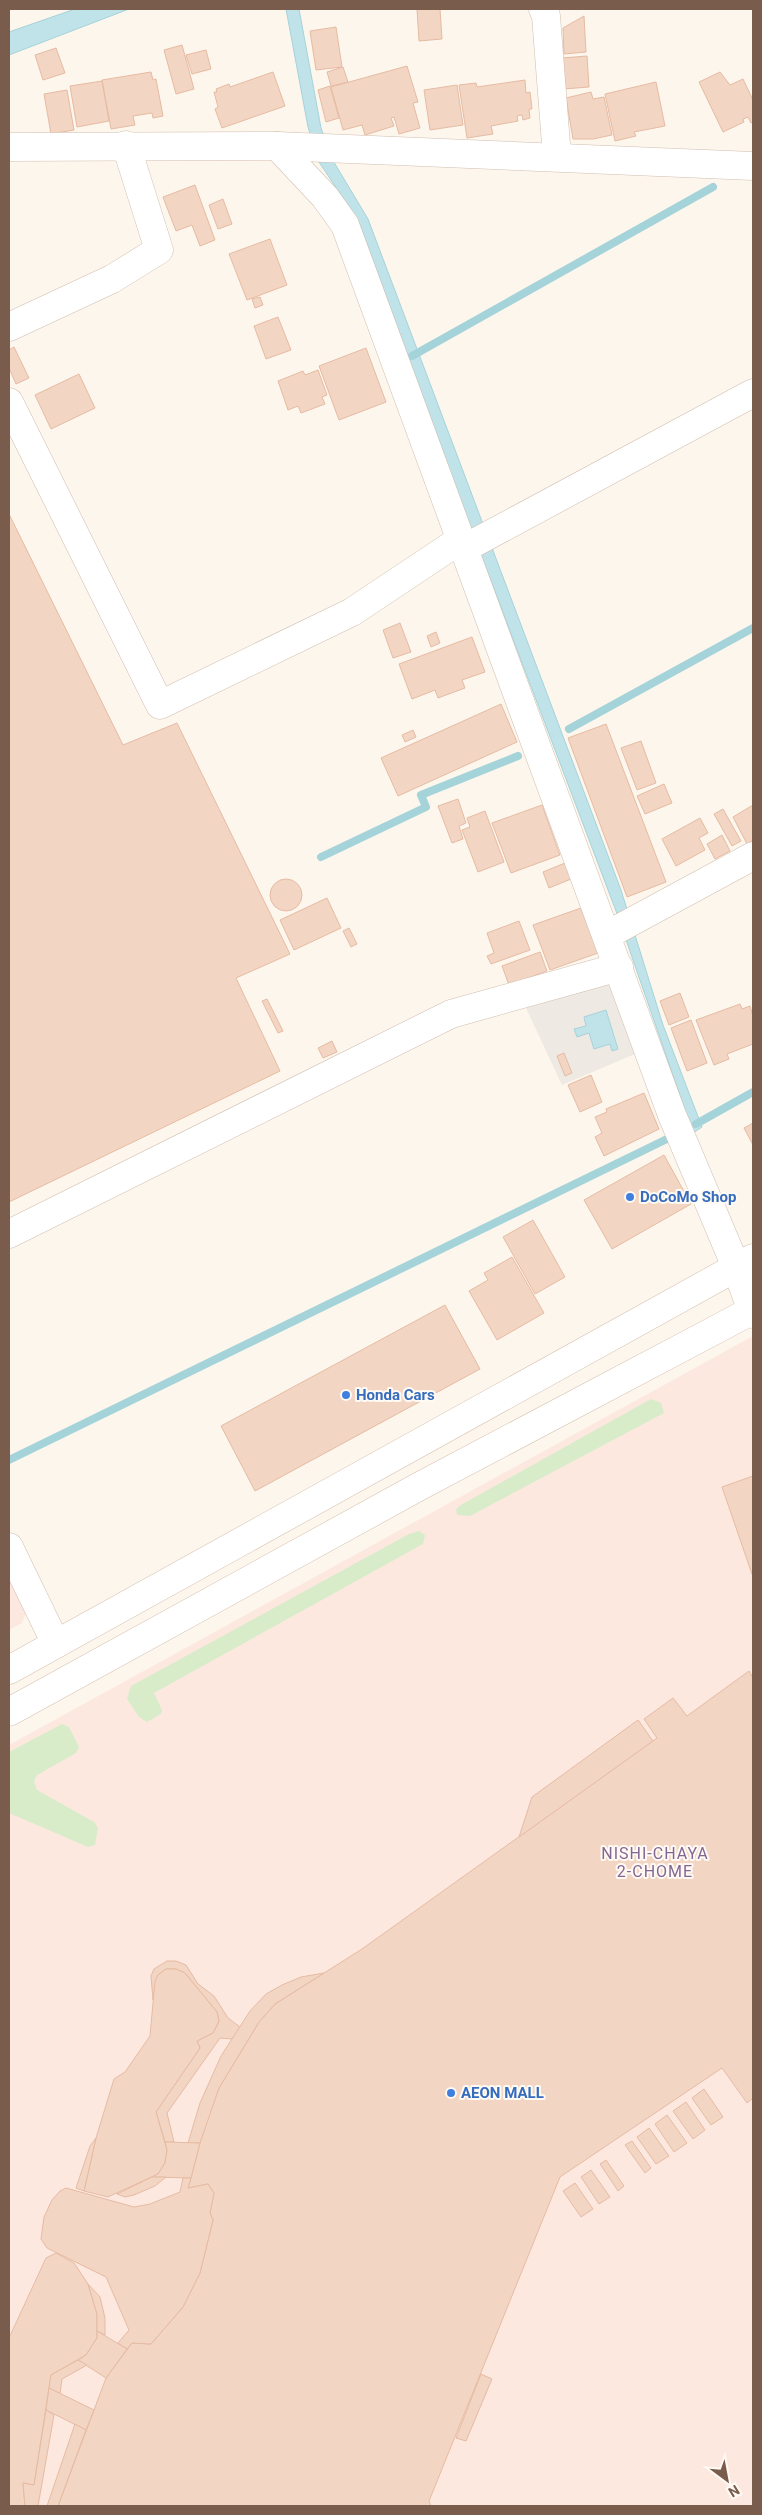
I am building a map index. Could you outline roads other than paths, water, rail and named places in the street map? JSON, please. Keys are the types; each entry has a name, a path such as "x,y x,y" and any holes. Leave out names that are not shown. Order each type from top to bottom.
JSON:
{"street":[{"path":"550,11 557,157"},
{"path":"9,147 126,145 332,148 753,166"},
{"path":"9,327 112,279 159,250 126,145"},
{"path":"9,1712 420,1486 753,1311 745,1263 672,1115 619,967 620,928 471,542 345,225 290,147"},
{"path":"9,402 160,704 352,612 471,542 753,393"},
{"path":"620,928 753,856"},
{"path":"9,1234 451,1014 619,967"},
{"path":"9,1670 745,1263"},
{"path":"9,1547 56,1644"}],"water":[{"path":"75,9 129,9 9,55 9,32"},
{"path":"286,9 299,9 321,128 332,159 368,219 621,890 663,1025 702,1127 693,1133 616,911 471,528 359,222 319,162 308,127"},
{"path":"606,1010 618,1049 612,1051 610,1044 594,1049 589,1033 577,1037 574,1029 586,1026 584,1017"}],"waterway":[{"path":"412,356 713,187"},
{"path":"569,729 753,628"},
{"path":"321,857 426,807 421,795 518,756"},
{"path":"696,1124 753,1092"},
{"path":"9,1460 669,1138"}],"place":[{"name":"DoCoMo Shop","path":"630,1197"},
{"name":"Honda Cars","path":"346,1395"},
{"name":"AEON MALL","path":"451,2093"}],"district":[{"name":"NISHI-CHAYA 2-CHOME","path":"655,1862"}]}
